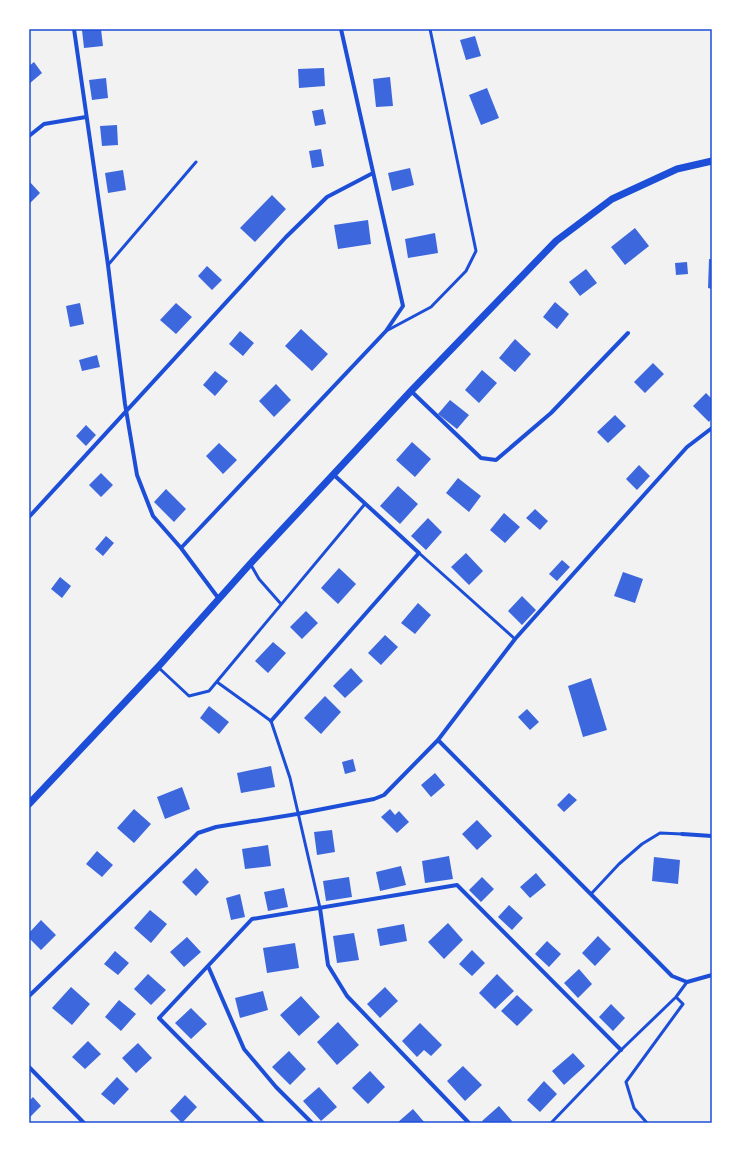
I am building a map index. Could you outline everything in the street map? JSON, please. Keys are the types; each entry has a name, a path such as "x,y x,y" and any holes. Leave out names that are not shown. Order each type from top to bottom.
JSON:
{"street":[{"path":"74,29 108,265 126,411 137,475 153,516 181,548 218,599"},
{"path":"181,548 386,331 402,306 341,29"},
{"path":"29,136 44,124 86,117"},
{"path":"29,804 158,667 250,564 411,391 562,236 612,199 677,169 712,161"},
{"path":"29,516 286,237 327,197 373,173"},
{"path":"411,391 481,458 496,460 551,413 628,333"},
{"path":"29,996 198,833 216,827 298,814 374,799 384,795 438,740 515,639 687,447 712,428"},
{"path":"270,721 419,554 364,505 334,475"},
{"path":"438,740 672,976 687,982 712,975"},
{"path":"682,834 712,836"},
{"path":"263,1123 159,1018 252,919 457,886 621,1050"},
{"path":"320,908 328,964 348,996 469,1123"},
{"path":"208,966 244,1049 276,1087 312,1123"},
{"path":"29,1067 84,1123"}],"lane":[{"path":"386,331 431,307 466,271 476,251 430,29"},
{"path":"108,265 196,162"},
{"path":"158,667 188,696 209,691 364,505"},
{"path":"419,554 515,639"},
{"path":"250,564 259,579 281,604"},
{"path":"217,682 270,721 290,778 320,908"},
{"path":"591,894 618,864 642,844 660,833 682,834"},
{"path":"551,1123 621,1050 676,997 687,982"},
{"path":"647,1123 634,1108 626,1082 684,1004 676,997"}],"building":[{"path":"101,29 103,46 84,48 82,30"},
{"path":"475,36 481,56 466,60 460,40"},
{"path":"34,62 42,73 29,84 29,66"},
{"path":"324,68 325,86 299,88 298,69"},
{"path":"390,77 393,106 376,107 373,79"},
{"path":"106,78 108,98 92,100 89,80"},
{"path":"487,88 499,118 481,125 469,95"},
{"path":"323,109 326,124 315,126 312,111"},
{"path":"117,125 118,145 102,146 100,126"},
{"path":"321,149 324,166 312,168 309,151"},
{"path":"410,168 414,185 392,191 388,173"},
{"path":"123,170 126,190 108,193 105,173"},
{"path":"29,181 40,193 30,203 29,202"},
{"path":"272,195 286,209 255,242 240,228"},
{"path":"368,220 371,244 338,249 334,225"},
{"path":"635,228 649,246 625,265 611,247"},
{"path":"435,233 438,253 408,258 405,239"},
{"path":"709,259 712,259 712,289 708,288"},
{"path":"687,262 688,274 676,275 675,263"},
{"path":"207,266 222,280 212,290 198,276"},
{"path":"586,269 597,283 580,296 569,282"},
{"path":"555,302 569,314 557,329 543,317"},
{"path":"80,303 84,324 70,327 66,306"},
{"path":"176,303 192,317 176,334 160,320"},
{"path":"301,329 328,354 312,371 285,346"},
{"path":"240,331 254,343 243,356 229,344"},
{"path":"515,339 531,354 515,372 499,358"},
{"path":"97,355 100,367 82,371 79,360"},
{"path":"653,363 664,374 645,393 634,382"},
{"path":"482,370 497,383 479,403 465,390"},
{"path":"215,371 228,381 215,396 203,385"},
{"path":"276,384 291,400 274,417 259,401"},
{"path":"706,393 712,399 712,418 709,422 693,406"},
{"path":"450,400 469,415 457,429 438,414"},
{"path":"615,415 626,426 608,443 597,432"},
{"path":"86,425 96,435 86,446 76,436"},
{"path":"412,442 431,459 415,477 396,460"},
{"path":"219,443 237,460 223,474 206,456"},
{"path":"639,465 650,476 637,490 626,479"},
{"path":"101,473 113,485 101,497 89,485"},
{"path":"458,478 481,496 469,512 446,493"},
{"path":"398,486 418,504 400,524 380,506"},
{"path":"166,489 186,509 174,522 154,502"},
{"path":"535,509 548,521 540,530 526,518"},
{"path":"504,513 520,527 505,543 490,530"},
{"path":"428,518 442,532 426,550 411,536"},
{"path":"106,536 114,543 103,556 95,549"},
{"path":"466,553 483,571 469,585 451,567"},
{"path":"562,560 570,567 557,581 549,574"},
{"path":"339,568 356,584 338,604 321,588"},
{"path":"623,572 643,579 635,603 614,596"},
{"path":"60,577 71,586 62,598 51,589"},
{"path":"522,596 536,610 522,625 508,611"},
{"path":"418,603 431,615 415,634 401,623"},
{"path":"306,611 318,623 302,639 290,627"},
{"path":"385,635 398,647 381,665 368,653"},
{"path":"273,642 286,653 268,673 255,661"},
{"path":"351,668 363,681 345,698 333,686"},
{"path":"591,678 607,730 583,737 568,686"},
{"path":"325,696 341,712 321,734 304,718"},
{"path":"209,706 229,722 219,734 200,718"},
{"path":"527,709 539,722 530,730 518,717"},
{"path":"353,759 356,771 345,774 342,762"},
{"path":"271,766 275,787 241,793 237,773"},
{"path":"435,773 445,785 431,797 421,785"},
{"path":"182,787 190,809 165,819 157,797"},
{"path":"569,793 577,800 564,812 557,805"},
{"path":"134,809 151,824 134,843 117,828"},
{"path":"390,809 395,815 399,811 409,822 397,833 381,817"},
{"path":"477,820 492,836 477,850 462,834"},
{"path":"332,830 335,852 317,855 314,832"},
{"path":"268,845 271,866 245,869 242,849"},
{"path":"97,851 113,865 102,877 86,864"},
{"path":"449,856 453,879 425,883 422,861"},
{"path":"654,857 680,860 678,884 652,881"},
{"path":"401,866 406,885 380,891 376,872"},
{"path":"196,868 209,882 196,896 182,882"},
{"path":"536,873 546,885 530,898 520,887"},
{"path":"349,877 352,897 326,901 323,881"},
{"path":"482,877 494,889 481,902 469,890"},
{"path":"284,888 288,907 268,911 264,892"},
{"path":"240,894 245,917 231,920 226,898"},
{"path":"509,905 523,918 512,930 498,917"},
{"path":"150,910 167,924 151,943 134,928"},
{"path":"41,920 56,935 41,950 29,938 29,933"},
{"path":"448,923 463,940 444,959 428,942"},
{"path":"404,924 407,941 380,946 377,929"},
{"path":"354,933 359,960 337,963 333,936"},
{"path":"598,936 611,949 595,966 582,953"},
{"path":"187,937 201,952 184,967 170,952"},
{"path":"547,941 561,954 549,967 535,954"},
{"path":"295,943 299,968 267,973 263,948"},
{"path":"472,950 485,963 472,976 459,964"},
{"path":"115,951 129,963 118,975 104,964"},
{"path":"579,969 592,984 578,998 564,983"},
{"path":"148,974 166,990 151,1005 134,989"},
{"path":"497,974 514,991 495,1009 479,993"},
{"path":"71,987 90,1004 72,1025 52,1008"},
{"path":"385,987 398,1001 380,1018 367,1004"},
{"path":"263,991 268,1010 240,1018 235,998"},
{"path":"517,995 533,1010 517,1026 501,1011"},
{"path":"301,996 320,1017 299,1036 280,1015"},
{"path":"119,1000 136,1014 121,1031 105,1017"},
{"path":"611,1004 625,1018 613,1031 599,1017"},
{"path":"191,1008 207,1024 191,1039 175,1023"},
{"path":"338,1022 359,1045 337,1065 317,1042"},
{"path":"420,1023 442,1045 431,1056 424,1050 417,1057 402,1041"},
{"path":"88,1041 101,1054 85,1069 72,1057"},
{"path":"138,1043 152,1058 136,1073 122,1058"},
{"path":"289,1051 306,1069 290,1085 272,1067"},
{"path":"573,1053 585,1066 564,1085 552,1071"},
{"path":"463,1066 482,1085 465,1101 447,1081"},
{"path":"370,1071 385,1087 368,1104 352,1088"},
{"path":"117,1077 129,1089 114,1105 101,1094"},
{"path":"544,1081 557,1094 540,1112 527,1100"},
{"path":"319,1087 337,1107 321,1121 303,1101"},
{"path":"185,1095 197,1107 182,1123 170,1111"},
{"path":"33,1097 41,1106 29,1118 29,1101"},
{"path":"499,1106 512,1121 511,1123 484,1123 482,1121"},
{"path":"413,1109 425,1123 397,1123"}]}
